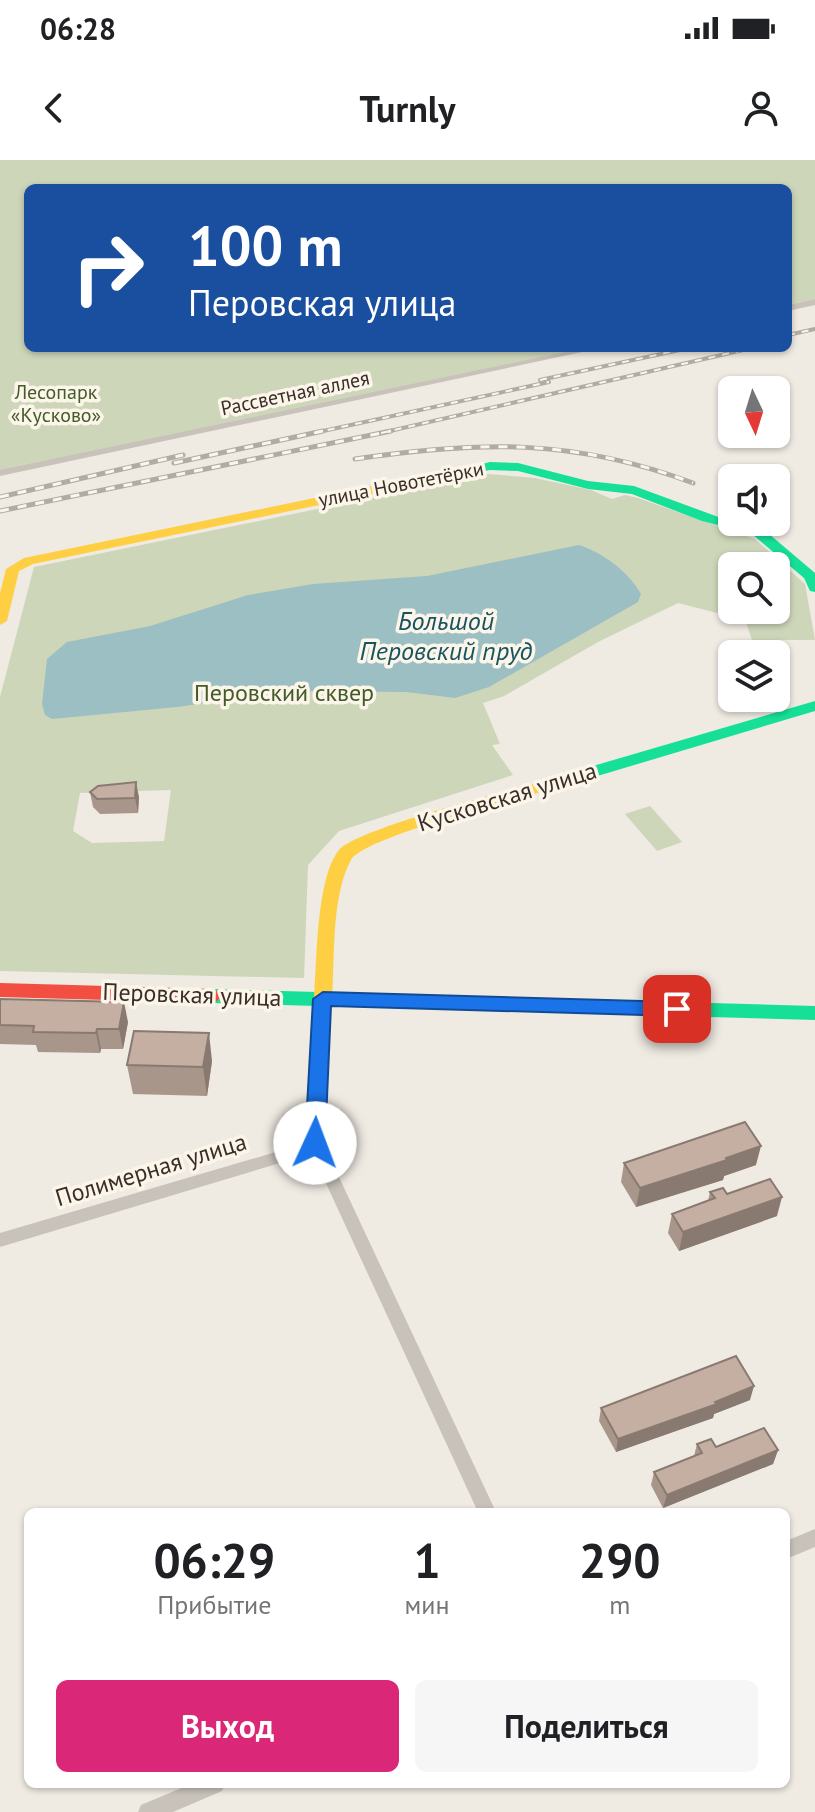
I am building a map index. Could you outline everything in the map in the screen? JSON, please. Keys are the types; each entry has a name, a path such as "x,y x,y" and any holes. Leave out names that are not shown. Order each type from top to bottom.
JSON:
{"street":[{"path":"792,307 815,302"},
{"name":"Рассветная аллея","path":"0,473 578,352"},
{"name":"улица Новотетёрки","path":"0,621 13,569 29,561 490,466 518,467 588,485 634,490 707,518 757,531 801,567 810,576 815,588"},
{"name":"Кусковская улица","path":"323,999 332,885 336,868 347,850 375,836 815,706"},
{"name":"Перовская улица","path":"0,990 815,1013"},
{"path":"323,999 315,1143 485,1508"},
{"name":"Полимерная улица","path":"0,1240 290,1154 315,1143"},
{"path":"790,1548 815,1538"},
{"path":"148,1812 205,1788"}],"green space":[{"name":"Лесопарк «Кусково»","path":"0,160 815,160 815,299 792,304 792,184 24,184 24,352 568,352 0,472"},
{"name":"Перовский сквер","path":"488,474 535,478 591,490 612,499 625,495 638,498 718,526 718,536 755,539 769,552 718,552 718,613 678,603 598,642 504,696 483,703 500,744 492,745 513,775 339,831 308,865 304,978 0,971 0,697 34,567","holes":["171,790 164,841 92,843 73,831 80,793"]},
{"name":"Перовский сквер","path":"790,570 805,584 815,640 752,640 747,624 790,624"},
{"path":"650,806 682,842 657,851 625,814"}],"water":[{"name":"Большой Перовский пруд","path":"579,545 622,570 641,594 638,602 489,687 455,698 406,692 293,691 177,707 52,719 45,715 42,704 47,659 67,642 150,626 248,595 313,584 427,576"}],"building":[{"path":"136,782 135,798 97,799 90,792 98,786"},
{"path":"0,999 124,1002 119,1029 97,1029 96,1033 33,1032 34,1026 0,1025"},
{"path":"134,1031 209,1033 203,1067 127,1065"},
{"path":"745,1122 761,1146 727,1160 640,1188 624,1163"},
{"path":"770,1179 782,1197 683,1232 672,1214 715,1198 710,1192 723,1188 727,1194"},
{"path":"736,1356 754,1386 715,1402 717,1404 618,1439 601,1408"},
{"path":"764,1428 778,1450 667,1495 654,1472 702,1453 697,1444 711,1439 716,1447"}],"railway":[{"path":"792,334 815,329"},
{"path":"540,380 670,352"},
{"path":"381,433 735,352"},
{"path":"314,433 549,382"},
{"path":"174,463 323,431"},
{"path":"0,511 391,431"},
{"path":"355,459 444,449 526,447 607,458 693,483"},
{"path":"0,497 183,455"}],"traffic: fast":[{"path":"450,474 490,466 518,467 588,485 634,490 707,518 757,531 810,576 815,588"},
{"path":"558,782 815,706"},
{"path":"214,996 815,1013"}],"traffic: slow":[{"path":"0,621 13,569 29,561 450,474"},
{"path":"323,999 332,885 346,853 375,836 558,782"}],"traffic: jam":[{"path":"0,990 214,996"}],"route":[{"path":"315,1143 323,999 677,1009"}]}
